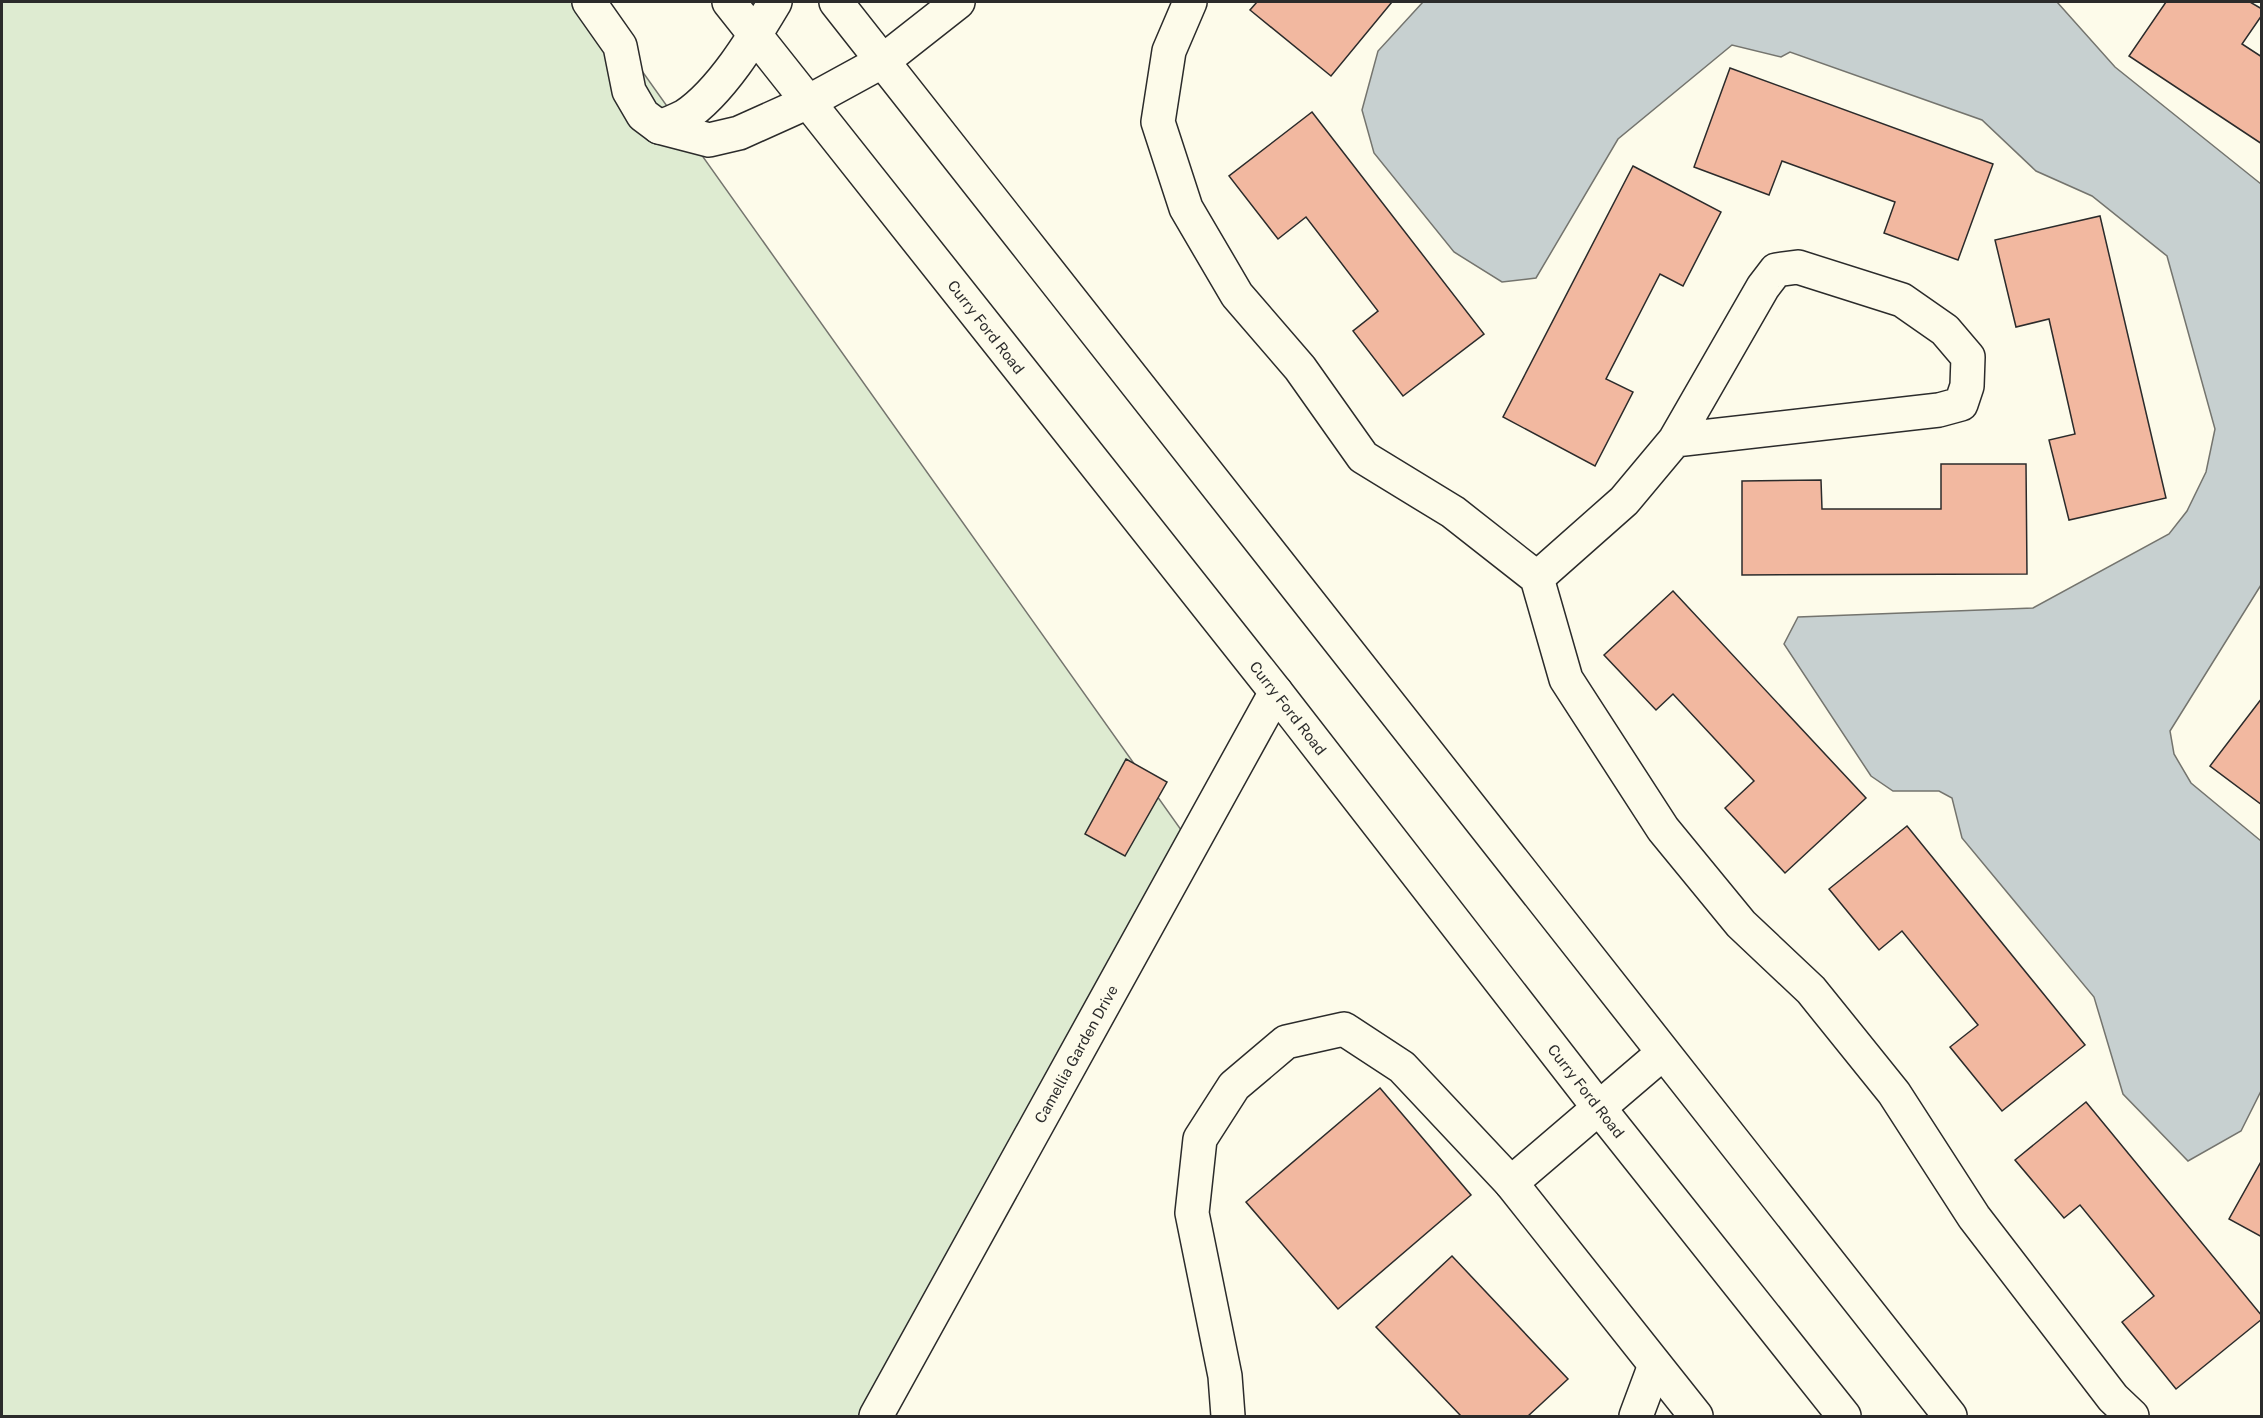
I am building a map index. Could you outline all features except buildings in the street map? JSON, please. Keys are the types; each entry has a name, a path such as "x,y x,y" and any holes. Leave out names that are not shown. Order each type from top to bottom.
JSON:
{"main road":[{"path":"589,2 620,46 629,92 643,115 659,127 710,140 740,133 808,102 883,61 958,2"},
{"name":"Curry Ford Road","path":"729,2 1276,692 1599,1108 1844,1416"},
{"path":"659,127 684,116 707,97 755,35 775,2"},
{"path":"836,2 1950,1416"},
{"path":"1190,2 1169,51 1158,122 1186,208 1237,295 1300,368 1363,457 1453,512 1537,578 1566,679 1663,829 1741,924 1811,990 1887,1084 1974,1216 2113,1398 2132,1416"},
{"path":"1537,578 1624,501 1675,440 1763,287 1776,270 1798,267 1902,300 1945,330 1968,357 1968,386 1960,404 1939,410 1675,440"},
{"name":"Camellia Garden Drive","path":"876,1416 1276,692"},
{"path":"1228,1416 1225,1376 1192,1213 1200,1139 1234,1086 1286,1042 1344,1029 1402,1067 1511,1183 1696,1416"},
{"path":"1511,1183 1663,1053"},
{"path":"1636,1416 1655,1365"}],"green space":[{"path":"2,2 593,2 1184,834 862,1416 2,1416"}],"shaded area":[{"path":"1423,2 2057,2 2115,67 2261,184 2261,585 2170,731 2174,754 2191,783 2261,841 2261,1091 2241,1131 2188,1161 2123,1094 2094,997 1962,838 1952,798 1939,791 1893,791 1871,776 1784,644 1798,617 2033,608 2169,534 2187,511 2206,472 2215,429 2167,256 2092,196 2036,171 1982,120 1790,52 1781,57 1732,45 1618,139 1536,278 1502,282 1454,252 1374,153 1362,110 1378,51"}]}
